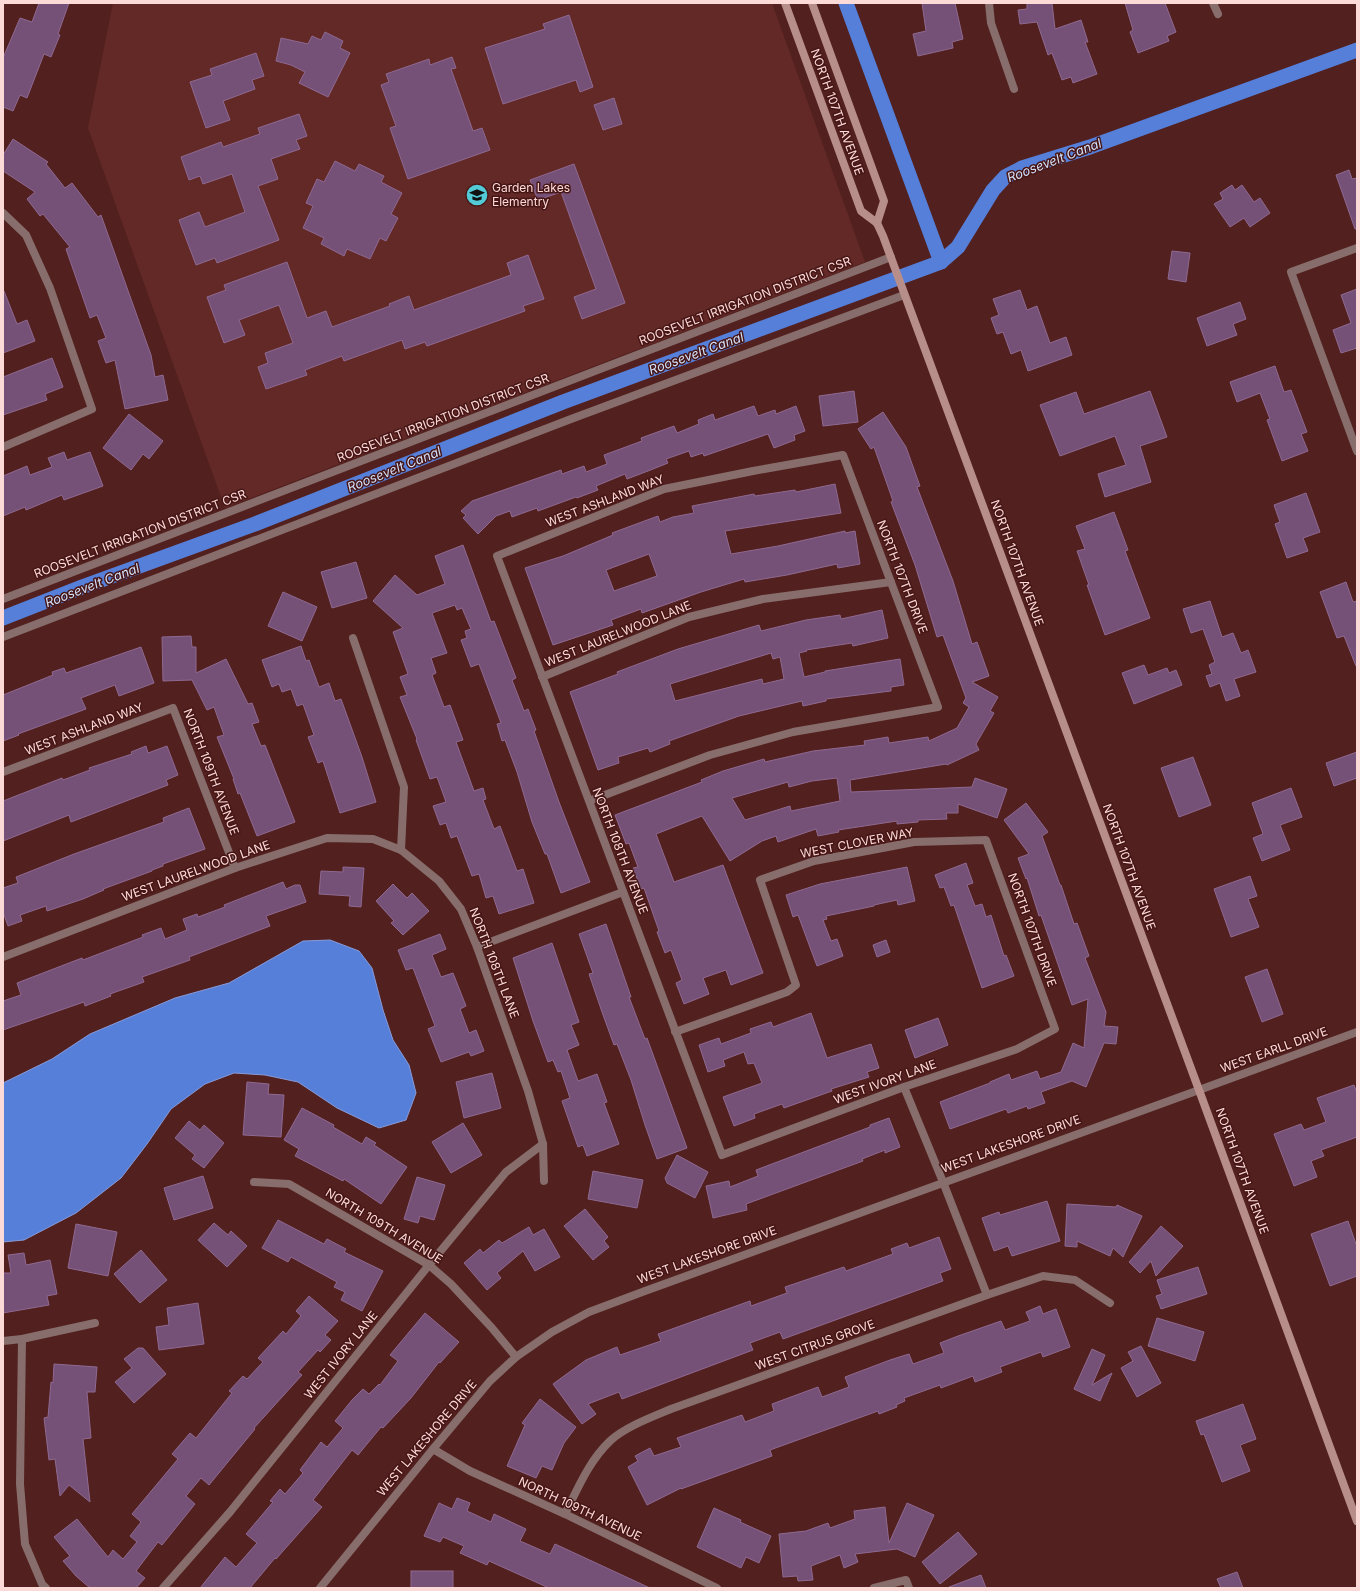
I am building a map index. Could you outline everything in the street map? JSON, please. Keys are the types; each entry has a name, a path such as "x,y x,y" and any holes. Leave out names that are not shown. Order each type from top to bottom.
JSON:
{"main road":[{"name":"NORTH 107TH AVENUE","path":"785,3 861,211 877,223 891,259 1357,1521"},
{"name":"NORTH 107TH AVENUE","path":"812,3 884,201 877,223"}],"street":[{"path":"989,3 991,23 1014,89"},
{"path":"1213,3 1218,14"},
{"path":"3,213 26,236 50,288 92,409 3,447"},
{"path":"1357,248 1291,272 1357,451"},
{"name":"ROOSEVELT IRRIGATION DISTRICT CSR","path":"3,599 891,259"},
{"path":"3,637 564,422 904,295"},
{"name":"WEST ASHLAND WAY","path":"497,556 664,490 753,470 843,454"},
{"name":"NORTH 107TH DRIVE","path":"589,800 710,754 770,738 793,732 938,707 843,454"},
{"name":"NORTH 108TH AVENUE","path":"497,556 722,1156"},
{"name":"WEST LAURELWOOD LANE","path":"542,677 689,617 763,599 891,582"},
{"path":"353,638 404,787 401,850"},
{"name":"WEST ASHLAND WAY","path":"3,772 173,708"},
{"name":"NORTH 109TH AVENUE","path":"173,708 235,868"},
{"name":"WEST LAURELWOOD LANE","path":"3,957 235,868 327,838 373,839 401,850"},
{"name":"NORTH 107TH DRIVE","path":"986,840 1055,1029"},
{"name":"WEST CLOVER WAY","path":"675,1032 787,992 796,985 760,880 814,861 914,842 986,840"},
{"name":"NORTH 108TH LANE","path":"401,850 438,881 457,904 477,946 528,1091 543,1144 544,1181"},
{"path":"477,946 623,892"},
{"name":"WEST IVORY LANE","path":"722,1156 904,1087 1017,1049 1055,1029"},
{"name":"WEST EARLL DRIVE","path":"1199,1090 1357,1032"},
{"path":"904,1087 987,1295"},
{"name":"WEST LAKESHORE DRIVE","path":"320,1588 490,1381 516,1357 552,1332 589,1312 1199,1090"},
{"name":"WEST IVORY LANE","path":"163,1588 230,1512 506,1172 543,1144"},
{"name":"NORTH 109TH AVENUE","path":"254,1182 289,1184 429,1265 451,1284 492,1328 516,1357"},
{"name":"WEST CITRUS GROVE","path":"565,1514 588,1467 611,1440 639,1423 671,1409 987,1295 1044,1276 1075,1280 1110,1303"},
{"path":"3,1341 22,1339 95,1323"},
{"path":"22,1339 20,1484 25,1544 42,1584 46,1588"},
{"name":"NORTH 109TH AVENUE","path":"433,1449 470,1470 718,1588"},
{"path":"874,1588 906,1580 909,1588"}],"shaded area":[{"name":"Garden Lakes Elementry","path":"113,3 772,3 865,262 225,508 88,128"}],"water":[{"path":"330,940 359,951 372,968 393,1040 409,1065 416,1093 406,1120 379,1128 337,1108 298,1082 265,1075 234,1073 205,1084 171,1109 121,1178 76,1213 24,1240 3,1242 3,1083 52,1059 90,1034 175,998 229,983 303,941"}],"building":[{"path":"39,3 69,3 58,34 60,35 51,57 44,54 27,98 20,95 13,111 3,107 3,58 20,18 32,22"},
{"path":"922,3 955,3 963,39 952,42 953,48 918,56 913,34 926,31"},
{"path":"1027,3 1052,3 1055,29 1081,20 1088,42 1085,42 1097,74 1073,83 1071,77 1062,80 1052,53 1048,55 1037,22 1020,24 1018,10 1027,9"},
{"path":"1125,3 1165,3 1176,32 1167,36 1169,41 1138,53 1130,32 1133,30"},
{"path":"569,15 593,87 580,92 576,80 503,104 485,48 545,29 543,24"},
{"path":"325,32 343,41 340,48 350,53 328,97 299,83 305,72 291,65 276,61 281,38 308,44 312,36 321,40"},
{"path":"256,53 264,76 252,80 255,89 223,101 230,120 206,128 190,82 212,75 210,69"},
{"path":"452,57 456,68 451,69 473,131 482,128 490,150 408,179 390,128 396,126 381,85 389,82 386,74 429,59 430,65"},
{"path":"614,98 622,124 603,130 594,105"},
{"path":"299,114 307,136 296,140 300,149 271,159 278,179 258,186 279,240 217,263 215,258 196,265 179,220 199,212 205,227 245,212 232,174 203,184 200,176 189,180 181,157 221,142 223,147 260,134 258,128"},
{"path":"13,139 48,162 46,164 65,188 72,183 98,217 101,215 151,355 155,377 163,375 168,400 125,409 115,360 106,363 98,341 106,338 97,315 90,318 66,249 70,247 43,214 40,216 27,199 35,192 3,171 3,155"},
{"path":"335,161 355,171 359,164 384,176 381,182 402,193 391,214 398,218 386,241 380,238 370,259 347,249 344,256 321,244 324,238 303,228 313,206 306,203 317,179 324,182"},
{"path":"574,164 625,303 582,319 574,297 596,289 561,192 538,200 530,180"},
{"path":"1349,170 1352,179 1357,178 1357,229 1355,229 1336,175"},
{"path":"1232,185 1235,190 1242,185 1254,202 1260,198 1270,213 1250,227 1244,218 1230,227 1214,204 1223,199 1220,193"},
{"path":"1172,251 1190,253 1186,282 1168,279"},
{"path":"528,255 544,299 523,306 525,311 427,346 425,342 405,349 402,340 344,361 342,356 305,370 307,375 266,389 258,367 268,363 265,353 293,343 279,305 239,320 245,335 224,343 207,297 226,290 224,285 287,262 307,318 326,311 332,327 390,306 389,304 409,296 414,310 511,275 507,263"},
{"path":"1357,289 1357,348 1341,353 1333,330 1351,323 1341,295"},
{"path":"1020,290 1027,310 1037,306 1050,343 1066,337 1072,355 1028,371 1021,350 1011,354 1003,332 997,334 991,318 999,315 993,299"},
{"path":"3,291 17,324 27,320 35,341 3,353"},
{"path":"1240,302 1246,319 1233,324 1237,335 1207,346 1197,318"},
{"path":"52,358 63,387 45,394 47,400 3,415 3,377"},
{"path":"1275,366 1284,392 1291,390 1307,432 1301,434 1308,451 1282,461 1267,420 1270,419 1260,393 1237,402 1230,382"},
{"path":"854,391 858,422 823,426 819,396"},
{"path":"1150,391 1167,437 1140,446 1151,482 1105,497 1098,474 1126,465 1115,436 1060,456 1040,405 1076,392 1084,414"},
{"path":"754,406 758,416 775,410 776,414 796,406 805,431 794,435 795,440 774,448 768,434 704,456 703,453 691,457 689,451 666,459 668,463 627,479 625,474 596,486 598,490 577,498 576,497 538,511 537,508 512,517 510,511 496,516 478,534 463,518 466,515 461,511 472,501 561,470 562,474 584,466 586,472 607,464 604,455 642,441 641,438 674,426 677,433 699,424 698,420 713,414 715,420"},
{"path":"883,412 906,447 920,486 917,487 953,581 972,644 977,642 989,676 972,682 998,697 990,711 994,713 976,744 979,750 947,765 850,780 851,792 972,787 975,778 1007,789 997,818 958,804 958,813 946,813 947,819 918,820 918,822 897,824 897,821 838,830 839,832 818,836 816,829 778,842 776,836 762,841 730,861 702,816 656,834 674,882 723,865 763,973 731,985 726,970 703,978 709,994 684,1004 676,983 682,980 671,950 665,953 644,888 641,889 633,868 638,867 629,843 626,844 615,815 702,782 701,780 723,771 764,759 765,762 813,751 865,745 864,741 888,737 889,743 928,737 929,741 957,728 969,707 963,703 966,698 943,635 937,637 915,565 891,502 893,501 874,447 871,449 858,429","holes":["837,778 840,801 791,811 790,806 745,820 732,798 788,782 789,787 812,781"]},
{"path":"129,414 163,441 149,459 143,454 131,470 103,448"},
{"path":"64,452 67,460 90,452 103,486 64,500 62,495 26,510 25,507 3,516 3,476 27,466 30,475 52,467 48,458"},
{"path":"835,484 841,513 725,531 731,554 778,546 845,531 845,533 855,531 860,564 838,568 837,564 745,582 744,579 701,592 642,613 641,609 611,620 613,625 553,645 525,568 563,556 613,535 612,533 658,516 660,522 673,517 694,513 692,506 754,494 755,496 795,490 796,492","holes":["649,554 657,576 614,591 606,570"]},
{"path":"1306,493 1320,532 1303,538 1308,551 1287,558 1275,524 1280,522 1274,505"},
{"path":"1114,512 1128,550 1125,551 1150,618 1105,635 1087,585 1089,585 1077,551 1085,549 1076,526"},
{"path":"463,545 491,622 494,621 516,678 512,680 524,711 528,709 536,730 534,731 559,802 590,882 561,893 547,854 545,854 532,822 517,772 505,740 502,741 497,724 501,723 479,664 471,667 461,640 467,638 465,631 471,629 462,608 457,610 455,605 432,613 447,653 431,658 436,673 432,675 444,707 450,705 463,740 456,742 474,791 483,788 486,799 483,800 494,829 500,826 517,871 523,869 534,903 499,914 493,896 486,898 479,874 472,876 457,836 451,838 446,823 440,825 433,806 446,802 437,777 430,779 416,740 417,739 400,697 407,695 400,677 408,674 393,632 403,628 373,601 395,575 417,595 445,584 435,556"},
{"path":"356,562 367,598 332,608 321,572"},
{"path":"1346,582 1353,602 1357,601 1357,666 1344,636 1337,638 1320,592"},
{"path":"283,592 317,607 302,641 268,626"},
{"path":"1210,601 1222,637 1233,633 1241,653 1248,650 1256,672 1234,679 1240,696 1226,701 1220,683 1210,687 1206,676 1212,674 1209,665 1215,662 1203,629 1191,633 1183,609"},
{"path":"882,610 888,638 853,646 852,643 806,650 807,651 799,653 804,677 825,671 900,659 904,685 891,687 891,691 826,699 826,701 803,706 802,701 739,716 669,741 670,744 650,752 648,748 618,757 619,763 598,770 570,692 678,649 759,625 761,631 806,620 840,615 841,619","holes":["771,653 773,659 780,657 784,679 763,684 762,679 675,701 670,684"]},
{"path":"191,636 192,647 196,647 196,673 226,659 248,704 252,703 259,722 252,724 261,746 265,745 295,822 257,836 240,793 238,794 234,779 217,737 224,735 214,707 207,710 192,680 163,681 162,637"},
{"path":"301,646 306,661 309,660 319,687 329,683 335,701 341,699 362,757 376,802 340,813 323,761 318,763 308,737 314,735 303,704 297,706 291,689 282,692 279,684 272,687 262,660"},
{"path":"141,647 154,683 119,696 115,685 81,698 86,709 3,741 3,695 53,675 52,672 64,668 66,673"},
{"path":"1144,665 1148,675 1167,668 1169,673 1176,670 1182,685 1134,704 1122,673"},
{"path":"146,746 148,753 167,746 178,775 166,780 168,785 71,822 69,815 3,841 3,801 62,778 63,780 90,770 89,768 132,754 131,752"},
{"path":"1357,752 1357,778 1334,786 1326,763"},
{"path":"1193,757 1211,805 1179,817 1161,768"},
{"path":"1291,788 1302,817 1280,825 1290,850 1262,861 1253,838 1263,834 1252,803"},
{"path":"1026,803 1048,832 1042,836 1074,924 1077,923 1089,956 1085,958 1106,1012 1104,1026 1118,1027 1116,1044 1104,1043 1086,1087 1072,1081 1041,1092 1045,1103 1028,1109 1027,1106 1008,1113 1006,1109 950,1129 940,1102 1009,1074 1011,1080 1037,1071 1040,1079 1061,1072 1073,1043 1084,1048 1088,999 1072,1005 1041,915 1039,916 1027,878 1026,879 1018,858 1029,854 1004,820"},
{"path":"189,808 205,849 163,864 163,866 152,871 103,889 104,890 83,899 47,911 46,906 20,915 22,921 8,926 3,912 3,888 18,883 16,877 74,854 164,822 163,818"},
{"path":"966,863 973,883 967,885 975,906 982,904 986,917 991,915 1004,956 1006,955 1014,976 982,988 954,905 951,906 944,887 940,888 935,875"},
{"path":"343,867 364,868 361,907 349,906 350,896 319,894 321,871 343,872"},
{"path":"907,867 915,901 898,905 897,900 826,916 827,919 823,920 831,941 837,939 843,956 817,966 798,915 793,917 786,895 820,884"},
{"path":"1250,876 1257,896 1248,899 1259,927 1231,937 1214,889"},
{"path":"283,882 286,889 295,885 300,885 306,902 266,916 270,926 189,957 190,960 142,977 144,982 110,994 111,996 85,1006 84,1002 3,1030 3,1001 21,995 17,983 82,958 83,960 143,937 142,935 161,928 165,939 187,930 183,919 197,914 198,917"},
{"path":"393,884 407,898 412,893 429,911 403,935 391,923 394,921 376,901"},
{"path":"606,924 631,997 629,997 645,1039 647,1038 687,1148 657,1159 631,1080 617,1044 614,1045 602,1012 589,974 593,973 579,934"},
{"path":"440,934 446,949 432,955 441,977 453,973 466,1006 460,1009 469,1033 476,1030 484,1051 471,1056 469,1052 441,1062 428,1029 435,1026 413,968 406,970 398,950"},
{"path":"886,940 890,952 877,957 873,945"},
{"path":"552,943 579,1022 571,1025 579,1045 567,1050 578,1081 597,1074 607,1102 604,1103 619,1144 587,1156 583,1145 578,1147 562,1101 570,1098 561,1071 558,1072 553,1060 548,1062 513,958"},
{"path":"1267,969 1283,1014 1262,1022 1245,977"},
{"path":"811,1013 827,1058 871,1044 879,1068 867,1072 869,1077 831,1089 832,1091 784,1108 782,1104 754,1114 755,1118 734,1126 723,1097 762,1083 754,1063 748,1064 744,1052 723,1060 725,1066 708,1072 699,1045 719,1038 721,1044 751,1033 750,1029 771,1022 773,1027"},
{"path":"938,1018 948,1045 915,1058 905,1030"},
{"path":"492,1073 501,1108 464,1118 456,1082"},
{"path":"247,1082 269,1084 268,1094 284,1095 281,1137 243,1135"},
{"path":"1354,1085 1357,1093 1357,1137 1321,1150 1324,1156 1311,1161 1317,1177 1294,1186 1274,1134 1301,1124 1304,1130 1326,1122 1317,1098"},
{"path":"302,1108 334,1125 333,1127 362,1144 366,1137 376,1143 374,1145 407,1167 381,1204 344,1179 343,1181 295,1156 299,1149 284,1140"},
{"path":"889,1118 900,1147 885,1153 885,1150 862,1159 863,1161 746,1204 747,1210 713,1218 706,1186 729,1181 730,1187 758,1176 756,1170 870,1127 870,1125"},
{"path":"189,1121 200,1130 204,1125 224,1143 204,1168 192,1159 195,1155 175,1138"},
{"path":"463,1123 482,1155 451,1173 432,1142"},
{"path":"677,1155 708,1172 695,1198 667,1183 665,1178"},
{"path":"593,1171 643,1180 637,1208 588,1199"},
{"path":"203,1176 213,1208 174,1220 164,1188"},
{"path":"417,1177 445,1185 434,1220 420,1216 418,1223 404,1219"},
{"path":"1047,1201 1060,1241 1012,1256 1008,1246 994,1251 982,1218 999,1212 1000,1215"},
{"path":"1067,1204 1116,1207 1117,1205 1142,1216 1123,1257 1113,1248 1110,1256 1077,1241 1077,1247 1065,1246"},
{"path":"585,1209 608,1237 604,1241 609,1247 593,1260 564,1226"},
{"path":"278,1220 324,1244 327,1239 346,1249 344,1252 383,1271 362,1311 341,1300 345,1292 334,1287 337,1282 291,1257 288,1262 262,1248"},
{"path":"1348,1221 1357,1247 1357,1276 1330,1286 1311,1234"},
{"path":"214,1223 228,1235 231,1231 247,1246 227,1267 198,1240"},
{"path":"76,1224 117,1232 108,1276 68,1268"},
{"path":"1161,1226 1183,1246 1156,1276 1151,1261 1140,1273 1129,1262"},
{"path":"529,1227 533,1235 544,1229 560,1257 535,1271 523,1251 497,1273 501,1278 487,1290 464,1263 480,1249 483,1253 499,1240 502,1243"},
{"path":"939,1237 951,1269 940,1273 943,1281 783,1339 780,1332 750,1343 753,1350 622,1399 619,1392 588,1404 596,1414 582,1424 553,1384 586,1360 617,1347 620,1355 661,1341 658,1334 750,1301 751,1306 787,1293 785,1287 844,1267 846,1271 893,1254 891,1249 907,1243 909,1248"},
{"path":"141,1250 167,1280 140,1303 114,1274"},
{"path":"24,1253 26,1265 50,1260 57,1294 47,1296 49,1305 3,1313 3,1273 11,1273 8,1255"},
{"path":"1198,1267 1207,1294 1161,1309 1156,1296 1162,1294 1157,1280"},
{"path":"309,1296 338,1321 325,1335 331,1340 320,1352 318,1350 298,1372 302,1375 254,1428 255,1429 209,1485 201,1478 186,1496 195,1504 162,1545 158,1542 136,1571 145,1578 136,1588 90,1588 76,1576 63,1561 70,1556 54,1537 77,1519 108,1557 113,1550 123,1559 137,1542 130,1536 141,1522 132,1514 178,1459 172,1454 190,1433 196,1438 232,1393 229,1391 243,1376 247,1379 263,1362 258,1358 283,1331 286,1334 301,1316 296,1311"},
{"path":"198,1303 204,1344 159,1350 156,1327 169,1325 167,1308"},
{"path":"1040,1306 1043,1314 1056,1309 1070,1347 1043,1357 1041,1352 1000,1367 1002,1372 975,1382 973,1376 941,1388 940,1385 904,1398 905,1401 896,1405 897,1407 879,1414 878,1411 770,1450 772,1456 681,1488 647,1505 628,1467 638,1461 635,1456 650,1448 654,1456 681,1447 677,1438 742,1415 745,1422 774,1411 772,1404 818,1387 822,1397 849,1387 845,1377 890,1360 909,1354 913,1364 944,1353 940,1343 958,1336 1001,1321 1005,1330 1030,1321 1026,1312"},
{"path":"425,1313 459,1342 440,1363 439,1362 411,1398 383,1428 381,1427 358,1455 352,1450 313,1500 322,1507 276,1559 275,1558 250,1588 200,1588 225,1557 236,1567 257,1543 246,1534 273,1502 270,1501 280,1489 285,1494 303,1473 300,1470 321,1442 327,1447 343,1428 335,1421 352,1400 363,1389 369,1394 379,1384 380,1385 398,1361 390,1355"},
{"path":"1157,1318 1204,1332 1195,1361 1148,1346"},
{"path":"1141,1346 1161,1383 1137,1397 1121,1368 1133,1361 1128,1352"},
{"path":"138,1348 143,1348 166,1374 134,1403 115,1382 132,1368 124,1359"},
{"path":"1092,1349 1105,1355 1092,1385 1112,1373 1100,1401 1074,1389"},
{"path":"54,1364 97,1367 95,1392 87,1392 91,1438 83,1439 90,1502 69,1485 60,1496 55,1459 49,1460 44,1418 48,1417"},
{"path":"540,1399 576,1427 564,1443 552,1470 542,1466 536,1478 507,1466 525,1425 522,1423"},
{"path":"1243,1404 1256,1439 1240,1445 1250,1471 1222,1482 1204,1434 1201,1435 1196,1421"},
{"path":"457,1498 470,1503 467,1511 491,1522 494,1514 526,1529 520,1541 550,1554 555,1544 650,1588 549,1588 489,1561 487,1565 460,1553 464,1546 443,1537 440,1542 424,1536 439,1503 452,1509"},
{"path":"907,1503 934,1515 915,1557 897,1549 855,1554 858,1562 844,1568 840,1555 811,1566 813,1580 798,1581 797,1576 783,1577 779,1534 806,1531 828,1523 830,1528 855,1519 854,1511 885,1507 889,1543"},
{"path":"714,1508 771,1536 759,1563 746,1557 741,1568 697,1547"},
{"path":"958,1532 977,1554 940,1584 922,1562"},
{"path":"411,1571 453,1571 453,1588 411,1588"},
{"path":"1237,1572 1243,1588 1221,1588 1217,1579"},
{"path":"981,1575 986,1588 949,1588 949,1587"}],"waterway":[{"path":"846,3 941,262"},
{"name":"Roosevelt Canal","path":"3,618 82,587 255,524 563,402 941,262 958,247 993,190 1005,177 1022,168 1090,147 1357,50"}],"place":[{"name":"Garden Lakes Elementry","path":"477,195"}]}
